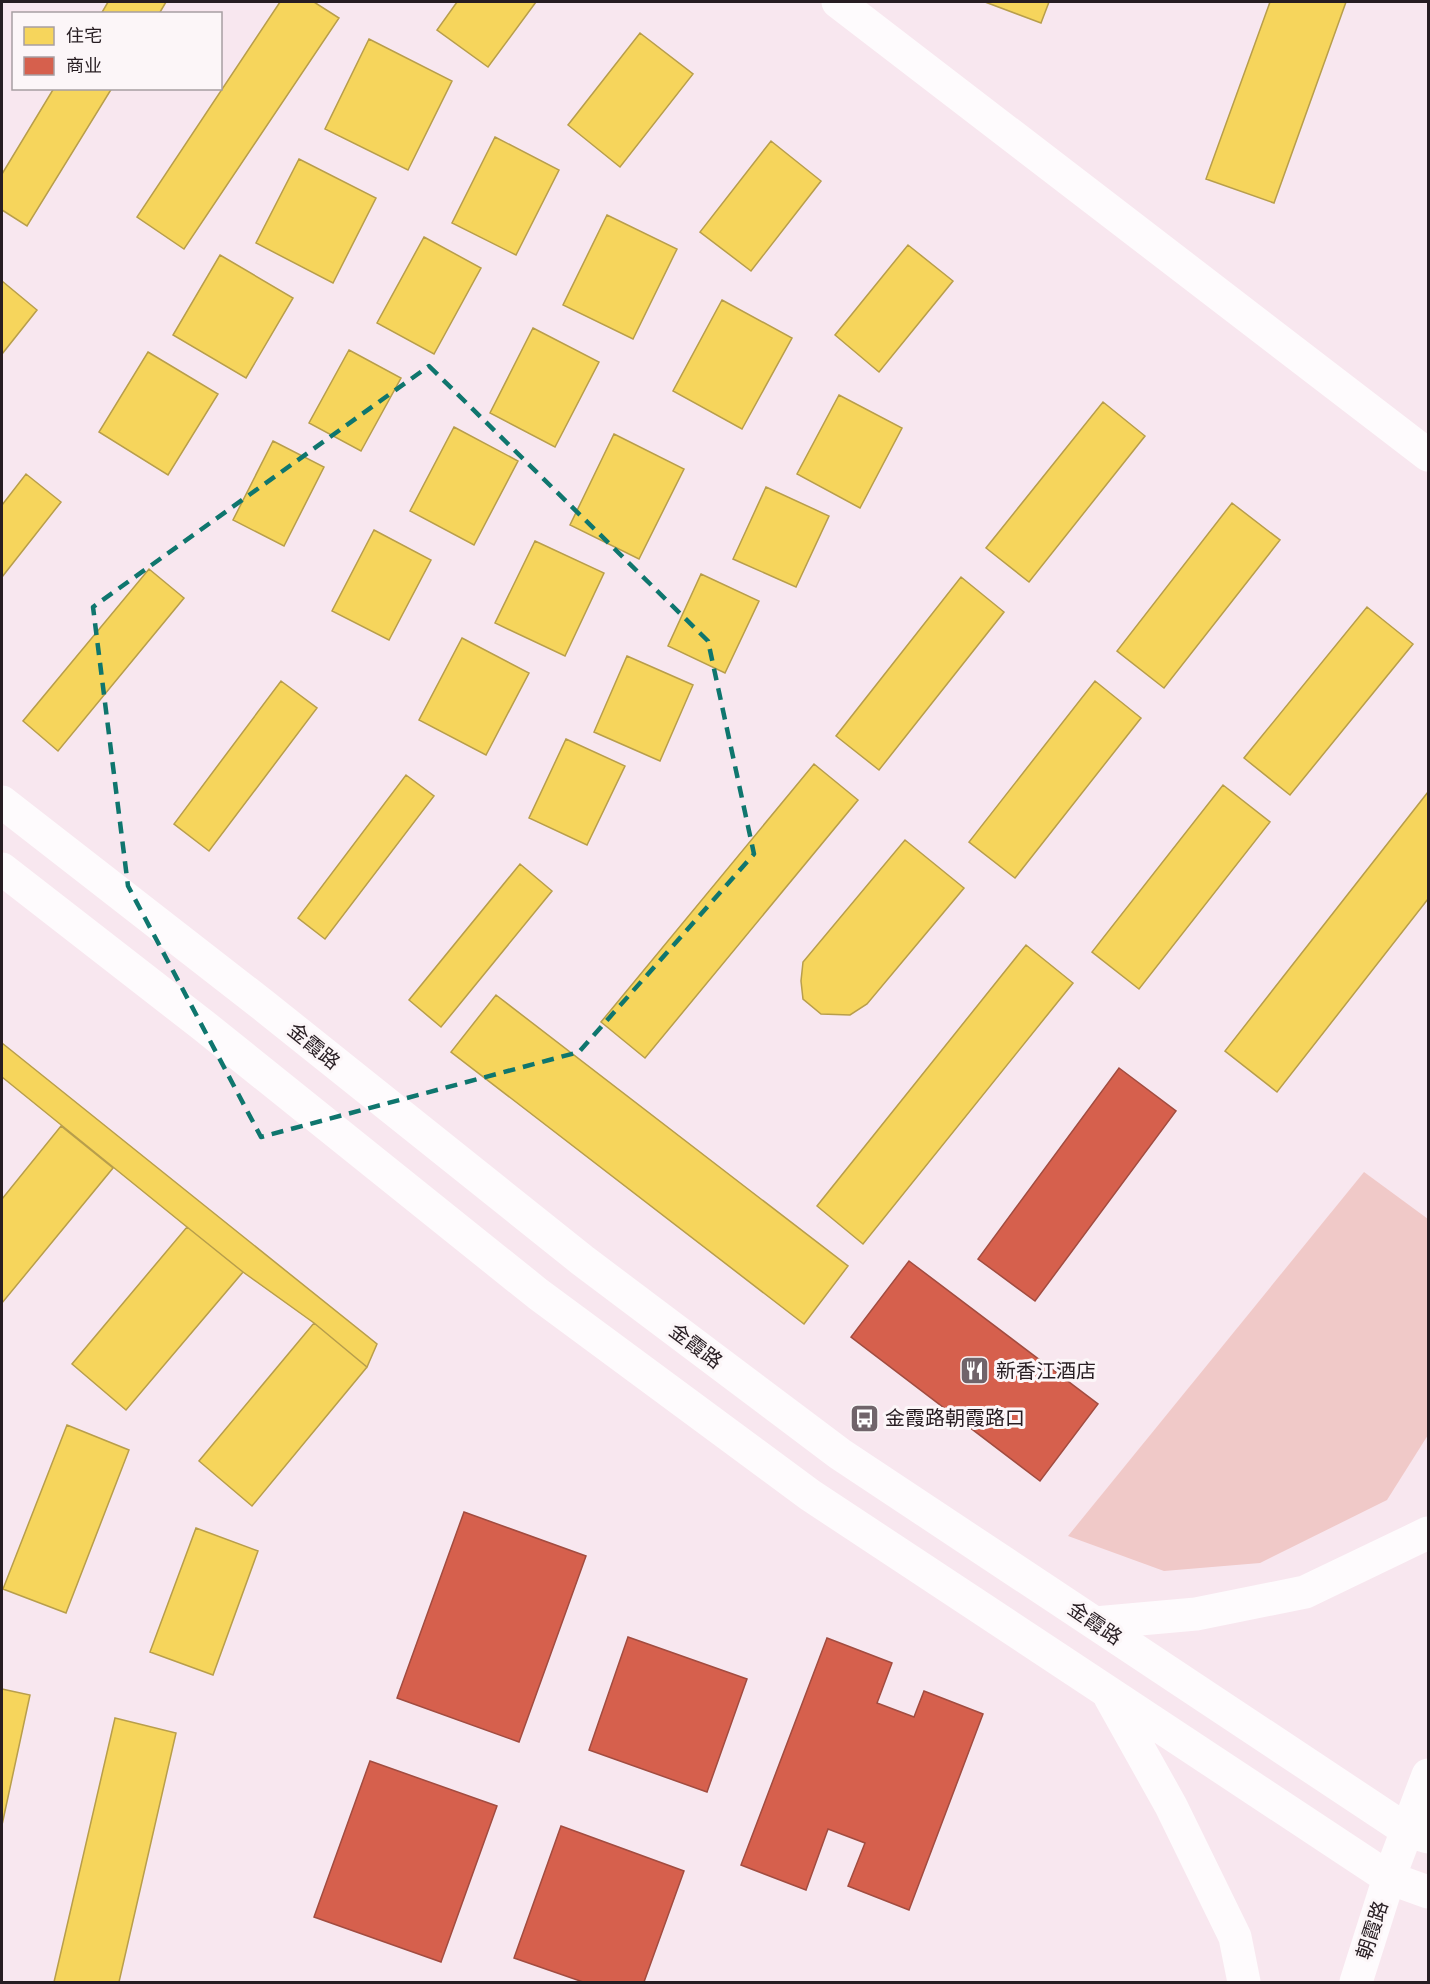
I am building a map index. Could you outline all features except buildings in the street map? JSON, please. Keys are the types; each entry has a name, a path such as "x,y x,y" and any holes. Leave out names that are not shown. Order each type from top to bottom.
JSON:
{"main road":[{"path":"838,2 1428,455"},
{"name":"金霞路","path":"2,802 263,1005 582,1260 840,1454 1418,1834"},
{"path":"2,869 204,1026 547,1301 810,1495 1389,1878 1428,1892"},
{"path":"1095,1623 1196,1614 1305,1592 1428,1533"},
{"path":"1108,1692 1171,1806 1235,1937 1244,1983"},
{"name":"朝霞路","path":"1356,1983 1389,1878 1418,1834 1428,1775"}],"highlighted area":[{"path":"429,366 708,641 754,854 579,1052 261,1137 128,886 93,607"}],"shaded area":[{"path":"1364,1172 1428,1219 1428,1435 1387,1500 1260,1563 1164,1571 1068,1536"}],"place":[{"name":"新香江酒店","path":"975,1371"},
{"name":"金霞路朝霞路口","path":"864,1418"}]}
